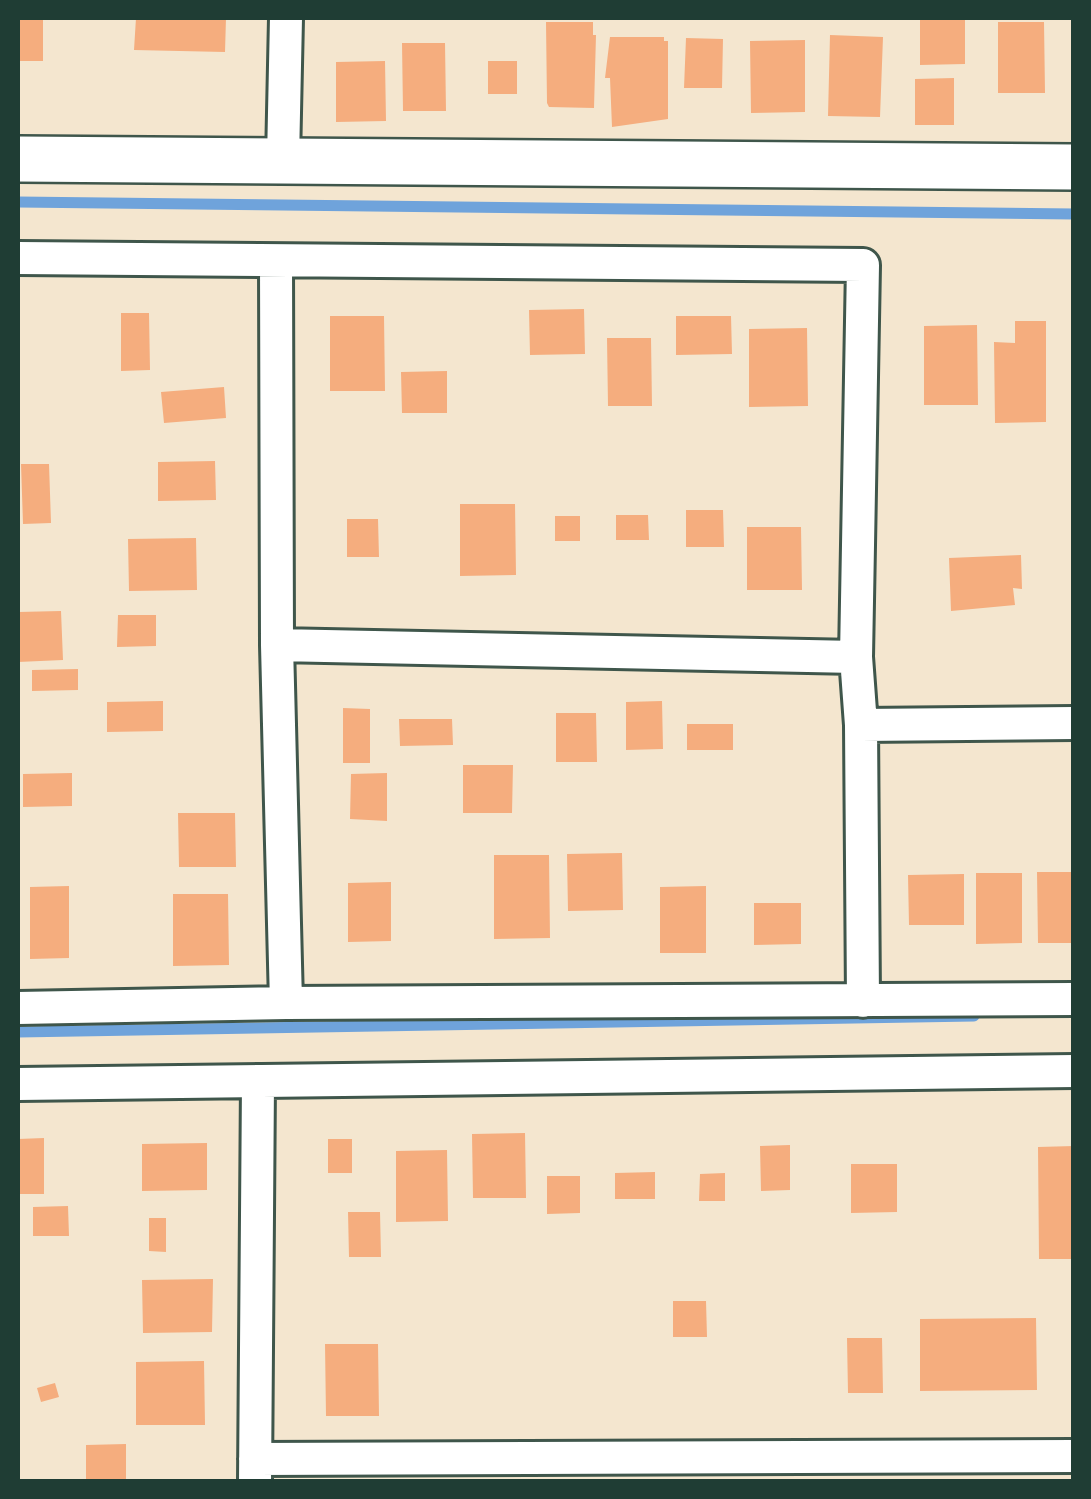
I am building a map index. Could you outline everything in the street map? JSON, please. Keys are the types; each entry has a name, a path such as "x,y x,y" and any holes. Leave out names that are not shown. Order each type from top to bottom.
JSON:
{"street":[{"path":"283,160 286,18"},
{"path":"18,159 1074,167"},
{"path":"18,258 862,265 856,658 864,1001"},
{"path":"276,262 278,646 286,1003"},
{"path":"278,646 856,658"},
{"path":"860,725 1074,724"},
{"path":"18,1008 1074,999"},
{"path":"18,1084 1074,1071"},
{"path":"258,1081 255,1470 1074,1456"}],"building":[{"path":"18,18 43,18 43,61 18,61"},
{"path":"136,18 226,18 225,52 134,50"},
{"path":"920,18 965,18 965,64 920,65"},
{"path":"546,22 593,22 594,108 549,107"},
{"path":"998,22 1044,22 1045,93 998,93"},
{"path":"830,35 883,37 880,117 828,116"},
{"path":"610,37 664,37 668,41 668,119 612,127 610,78 605,78"},
{"path":"686,38 723,39 722,88 684,88"},
{"path":"805,40 805,112 751,113 750,41"},
{"path":"402,43 445,43 446,111 403,111"},
{"path":"385,61 386,121 336,122 336,62"},
{"path":"488,61 517,61 517,94 488,94"},
{"path":"954,78 954,125 915,125 915,79"},
{"path":"584,309 585,354 530,355 529,310"},
{"path":"121,313 149,313 150,370 121,371"},
{"path":"330,316 384,316 385,391 330,391"},
{"path":"676,316 731,316 732,354 676,355"},
{"path":"1015,321 1046,321 1046,422 995,423 994,342 1015,343"},
{"path":"977,325 978,405 924,405 924,326"},
{"path":"807,328 808,406 749,407 749,329"},
{"path":"607,338 651,338 652,406 608,406"},
{"path":"447,371 447,413 402,413 401,372"},
{"path":"224,387 226,418 164,423 161,392"},
{"path":"215,461 216,500 158,501 158,462"},
{"path":"21,464 49,464 51,523 23,524"},
{"path":"460,504 515,504 516,575 460,576"},
{"path":"686,510 723,510 724,547 686,547"},
{"path":"616,515 648,515 649,540 616,540"},
{"path":"555,516 580,516 580,541 555,541"},
{"path":"347,519 378,519 379,557 347,557"},
{"path":"747,527 801,527 802,590 747,590"},
{"path":"196,538 197,590 129,591 128,539"},
{"path":"1021,555 1022,589 1013,588 1015,605 951,611 949,558"},
{"path":"61,611 63,660 18,662 18,612"},
{"path":"118,615 156,615 156,646 117,647"},
{"path":"78,669 78,690 32,691 32,670"},
{"path":"163,701 163,731 107,732 107,702"},
{"path":"662,701 663,749 626,750 626,702"},
{"path":"343,708 370,709 370,763 343,763"},
{"path":"556,713 596,713 597,762 556,762"},
{"path":"399,719 452,719 453,745 400,746"},
{"path":"687,724 733,724 733,750 687,750"},
{"path":"463,765 513,765 512,813 463,813"},
{"path":"72,773 72,806 23,807 23,774"},
{"path":"387,773 387,821 350,819 351,774"},
{"path":"178,813 235,813 236,867 179,867"},
{"path":"622,853 623,910 568,911 567,854"},
{"path":"494,855 549,855 550,938 494,939"},
{"path":"1037,872 1074,872 1074,943 1038,943"},
{"path":"976,873 1022,873 1022,943 976,944"},
{"path":"964,874 964,925 909,925 908,875"},
{"path":"391,882 391,941 348,942 348,883"},
{"path":"69,886 69,958 30,959 30,887"},
{"path":"706,886 706,953 660,953 660,887"},
{"path":"173,894 228,894 229,965 173,966"},
{"path":"754,903 801,903 801,944 754,945"},
{"path":"525,1133 526,1198 473,1198 472,1134"},
{"path":"44,1138 44,1194 18,1194 18,1139"},
{"path":"328,1139 352,1139 352,1173 328,1173"},
{"path":"207,1143 207,1190 142,1191 142,1144"},
{"path":"790,1145 790,1190 761,1191 760,1146"},
{"path":"1074,1146 1074,1259 1039,1259 1038,1147"},
{"path":"447,1150 448,1221 396,1222 396,1151"},
{"path":"851,1164 897,1164 897,1212 851,1213"},
{"path":"655,1172 655,1199 615,1199 615,1173"},
{"path":"725,1173 725,1201 699,1201 700,1174"},
{"path":"547,1176 580,1176 580,1213 547,1214"},
{"path":"68,1206 69,1236 33,1236 33,1207"},
{"path":"348,1212 380,1212 381,1257 349,1257"},
{"path":"149,1218 166,1218 166,1252 149,1251"},
{"path":"213,1279 212,1332 143,1333 142,1280"},
{"path":"673,1301 706,1301 707,1337 673,1337"},
{"path":"1036,1318 1037,1390 920,1391 920,1319"},
{"path":"847,1338 882,1338 883,1393 848,1393"},
{"path":"325,1344 378,1344 379,1416 326,1416"},
{"path":"204,1361 205,1425 136,1425 136,1362"},
{"path":"55,1383 59,1397 41,1402 37,1388"},
{"path":"126,1444 126,1482 86,1482 86,1445"}],"waterway":[{"path":"18,202 1074,214"},
{"path":"18,1032 974,1016"}]}
